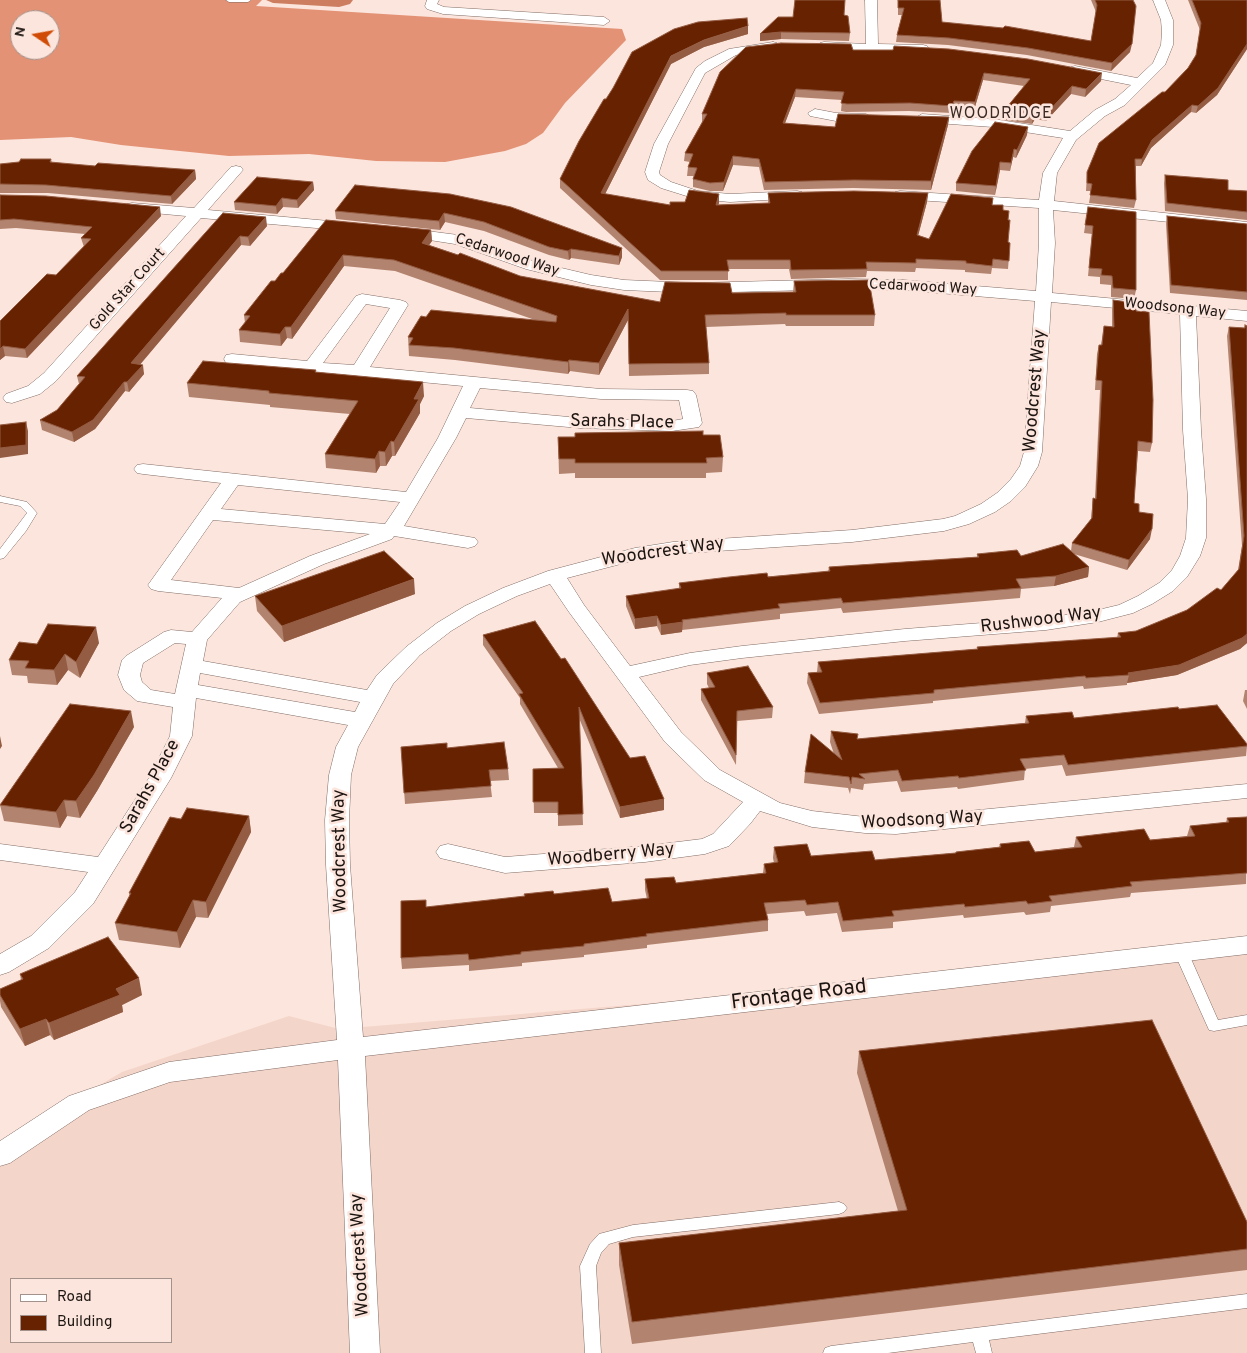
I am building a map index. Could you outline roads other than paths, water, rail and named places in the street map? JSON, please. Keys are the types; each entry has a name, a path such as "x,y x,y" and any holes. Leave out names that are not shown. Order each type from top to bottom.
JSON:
{"street":[{"path":"433,0 431,6 443,10 604,21"},
{"path":"871,0 872,46"},
{"name":"Woodcrest Way","path":"365,1353 351,1048 338,865 337,820 340,775 346,747 361,720 385,680 413,651 444,627 472,610 510,592 555,575 635,554 673,548 918,529 962,520 988,508 1004,497 1018,483 1029,466 1033,452 1047,243 1046,204 1053,166 1073,136 1100,113 1120,102 1159,65 1167,45 1167,20 1159,0"},
{"path":"790,45 759,47 733,52 709,64 700,71 661,144 652,172 653,177 666,185 696,195 730,198 806,195"},
{"path":"810,46 872,46 940,51"},
{"path":"1066,68 1141,83"},
{"path":"815,113 836,117 881,118"},
{"path":"909,117 980,122 1073,136"},
{"name":"Gold Star Court","path":"12,398 34,390 50,377 236,170"},
{"path":"883,195 949,197 1046,204 1247,226"},
{"path":"114,205 367,229"},
{"name":"Cedarwood Way","path":"386,230 434,235 458,240 531,266 576,277 624,284 694,288 894,285 1044,296"},
{"name":"Woodsong Way","path":"1044,296 1247,316"},
{"path":"312,366 362,299 400,305 359,371"},
{"name":"Rushwood Way","path":"626,673 690,659 742,652 905,635 1046,624 1098,616 1146,600 1166,587 1180,573 1190,556 1196,538 1197,500 1192,430 1188,310"},
{"name":"Sarahs Place","path":"232,359 601,394 687,395 693,423 672,426 580,424 460,412"},
{"path":"361,720 185,696 145,696 132,685 129,675 133,660 171,636 197,639 233,598 240,594 316,560 385,534 390,530 397,523 447,438 474,382"},
{"path":"143,470 411,498"},
{"path":"233,479 158,585 240,594"},
{"path":"208,514 390,530 468,542"},
{"name":"Woodsong Way","path":"555,575 576,608 672,737 712,775 772,808 812,819 865,825 896,826 1247,791"},
{"name":"Sarahs Place","path":"0,966 40,942 84,898 160,778 181,736 185,696 197,639"},
{"path":"192,665 374,698"},
{"name":"Woodberry Way","path":"448,852 505,865 645,854 706,846 721,840 742,819 756,800"},
{"path":"0,852 105,866"},
{"name":"Frontage Road","path":"0,1155 78,1103 169,1072 351,1048 1247,945"}],"lane":[{"path":"229,0 248,0"},
{"path":"0,499 23,504 32,513 22,529 0,556"},
{"path":"1181,952 1214,1026 1247,1020"},
{"path":"593,1353 588,1266 595,1249 604,1239 633,1231 839,1208"},
{"path":"832,1353 894,1349 978,1334 1247,1301"},
{"path":"978,1334 984,1353"}],"district":[{"name":"WOODRIDGE","path":"1001,115"}]}
